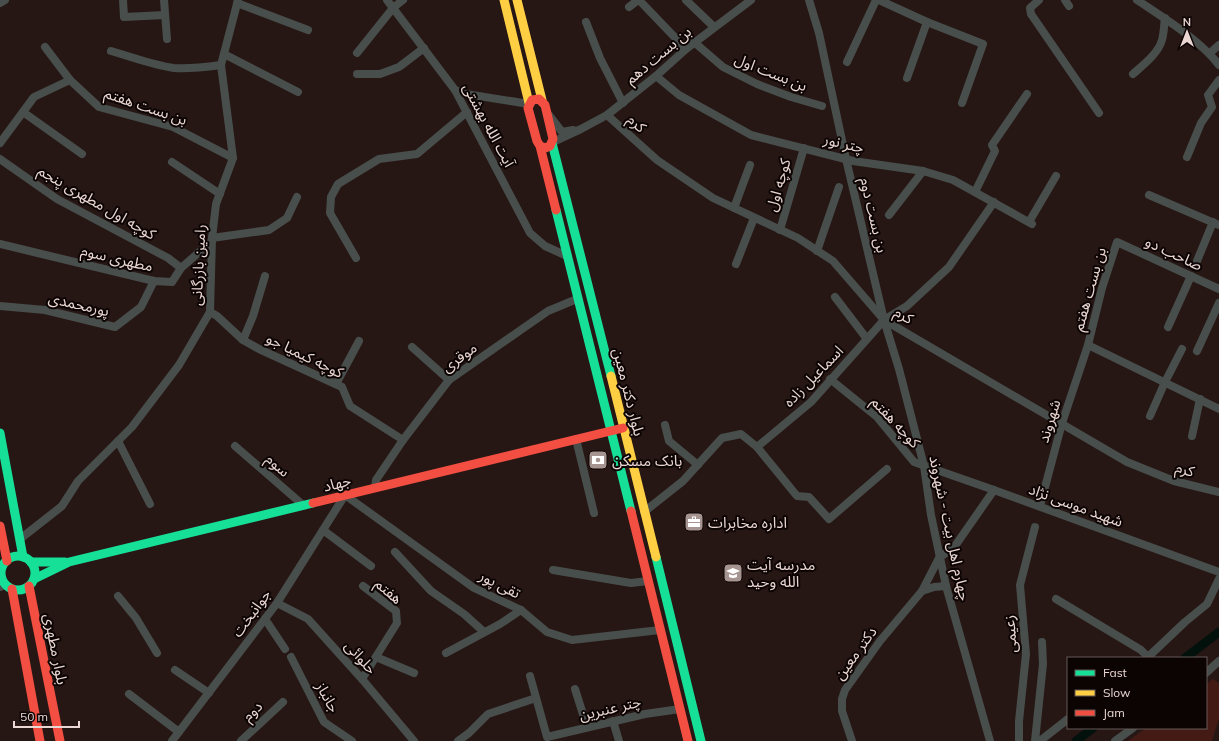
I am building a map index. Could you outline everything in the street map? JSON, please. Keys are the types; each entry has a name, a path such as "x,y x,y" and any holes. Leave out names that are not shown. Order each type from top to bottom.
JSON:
{"main road":[{"path":"504,0 529,104"},
{"path":"517,0 542,100 534,99 529,104"},
{"name":"بلوار دکتر معین","path":"542,100 546,110 552,143 701,741"},
{"name":"بلوار دکتر معین","path":"529,104 528,108 537,141 540,146 688,741"},
{"path":"540,146 548,147 552,143"},
{"name":"جهاد","path":"69,562 623,428"},
{"path":"0,432 20,539 27,560 34,567 31,582"},
{"path":"0,526 7,561"},
{"path":"40,741 1,570 7,561 12,558 69,562"},
{"path":"6,587 21,590 31,582 69,562"},
{"name":"بلوار مطهری","path":"31,582 60,741"}],"street":[{"path":"0,3 5,0"},
{"path":"123,0 124,18 165,15"},
{"path":"164,0 167,39"},
{"name":"آیت الله بهشتی","path":"387,0 396,6 424,48 455,90 530,233 545,246 567,256"},
{"path":"629,7 638,0 686,49"},
{"path":"686,0 714,27"},
{"name":"بن بست دهم","path":"552,143 607,115 656,76 694,42 751,0"},
{"name":"بن بست دوم","path":"809,0 819,33 846,159 884,320"},
{"path":"847,62 877,0 983,44 962,103"},
{"path":"1040,0 1030,8 1032,14 1098,113"},
{"path":"1138,0 1210,53 1219,65"},
{"path":"238,2 308,30"},
{"name":"رامین بازرگانی","path":"20,539 62,506 78,481 132,427 179,364 210,312 212,240 216,204 233,158 221,65 238,2"},
{"path":"357,53 396,6"},
{"path":"1133,74 1150,59 1158,49 1162,40 1164,18"},
{"path":"586,22 600,58 623,103"},
{"path":"907,78 928,22"},
{"name":"بن بست اول","path":"694,42 723,67 757,84 791,97 822,106"},
{"path":"1210,53 1219,45"},
{"name":"بن بست هفتم","path":"45,47 70,80 99,107 173,127 233,158"},
{"path":"357,74 380,74 393,70 424,48"},
{"path":"111,51 154,64 175,68 200,68 221,65"},
{"path":"224,54 298,92"},
{"name":"چتر نور","path":"656,76 679,95 751,135 846,159 923,170 953,180 1030,223 1056,176"},
{"path":"0,143 34,97 70,80"},
{"path":"1187,157 1201,123 1212,107 1208,95 1219,80"},
{"path":"455,90 466,94 529,104"},
{"path":"975,192 995,151 992,145 1027,94"},
{"path":"546,110 562,132 581,129"},
{"path":"23,112 82,154"},
{"path":"356,258 330,213 330,197 338,184 379,159 417,154 467,112"},
{"name":"کرم","path":"607,115 657,160 713,198 798,238 833,261 884,320 1128,462 1174,481 1219,492"},
{"name":"کوچه اول","path":"780,230 804,148"},
{"name":"کوچه اول مطهری پنجم","path":"0,159 57,198 168,258 181,268"},
{"path":"172,162 220,194"},
{"path":"734,208 750,165"},
{"path":"889,215 923,170"},
{"path":"817,251 840,187"},
{"path":"1149,196 1216,224 1197,261"},
{"path":"212,240 269,230 287,218 297,197"},
{"name":"اسماعیل زاده","path":"757,447 811,402 884,320 907,306 949,267 994,202"},
{"path":"736,264 754,218"},
{"name":"مطهری سوم","path":"0,244 154,281 172,282 181,268 212,240"},
{"name":"بن بست هفتم","path":"1088,345 1102,288 1117,242"},
{"name":"صاحب دو","path":"1117,242 1219,289"},
{"path":"243,340 253,316 266,276"},
{"path":"1168,327 1191,276"},
{"name":"پورمحمدی","path":"0,306 45,310 115,327 141,307 154,281"},
{"path":"835,297 867,339"},
{"name":"موقری","path":"375,488 376,480 403,440 448,380 548,311 577,299"},
{"path":"1197,351 1219,304"},
{"name":"کوچه کیمیا جو","path":"210,312 243,340 259,349 342,387 350,406 403,440"},
{"name":"چهارم اهل بیت - شهروند","path":"884,320 900,369 924,466 931,515 946,586 990,741"},
{"path":"336,384 359,342"},
{"path":"1088,345 1219,409"},
{"name":"شهروند","path":"1040,506 1062,423 1088,345"},
{"path":"412,347 448,380"},
{"path":"1150,416 1182,348"},
{"name":"کوچه هفتم","path":"830,379 877,417 914,462 924,466"},
{"path":"1192,436 1200,399"},
{"path":"665,425 669,440 698,465"},
{"path":"644,512 683,481 722,438 741,434 757,447 797,496 809,497 829,519 887,469"},
{"path":"576,439 594,513"},
{"path":"118,441 150,504"},
{"name":"سوم","path":"235,446 303,505"},
{"name":"شهید موسی نژاد","path":"924,466 1040,506 1219,572"},
{"path":"940,558 955,546 994,490"},
{"name":"جوانبخت","path":"172,741 277,603 345,495"},
{"name":"تقی پور","path":"345,495 474,588 521,610 547,632 572,640 660,630"},
{"name":"زعیمی","path":"1020,741 1019,721 1026,654 1020,585 1035,527"},
{"path":"323,530 371,566"},
{"path":"395,552 430,591 464,614 484,632"},
{"name":"دکتر معین","path":"852,741 842,711 842,699 845,690 880,641 922,591 940,558"},
{"path":"553,570 631,584 648,581"},
{"path":"1148,657 1185,622 1207,604 1219,579"},
{"name":"هفتم","path":"362,679 397,623 396,611 363,586"},
{"path":"922,591 934,587 946,586"},
{"path":"118,596 136,618 157,653"},
{"path":"1056,599 1141,650 1146,657"},
{"name":"حلوائی","path":"277,603 308,619 362,679 414,741"},
{"path":"446,653 500,624 521,610"},
{"path":"265,619 285,649"},
{"path":"1035,741 1043,664 1042,642"},
{"name":"جانباز","path":"291,657 324,722 352,741"},
{"path":"376,657 414,673"},
{"path":"1207,672 1219,661"},
{"path":"175,670 209,693"},
{"path":"458,741 469,733 488,714 536,698 530,676"},
{"path":"575,689 586,728"},
{"path":"129,694 179,732"},
{"name":"چتر عنبرین","path":"536,698 547,737 645,714 680,710"},
{"name":"دوم","path":"241,741 282,702"},
{"path":"1040,741 1067,720"},
{"path":"613,721 619,741"},
{"path":"1115,741 1132,729"}],"shaded area":[{"path":"1213,679 1219,683 1219,718 1212,741 1128,741 1145,729 1207,729 1207,683"}],"waterway":[{"path":"1186,657 1219,632"},
{"path":"1076,741 1092,729"}],"traffic: fast":[{"path":"552,143 611,376"},
{"path":"556,210 631,511"},
{"path":"0,433 23,557"},
{"path":"34,579 69,562 313,503"},
{"path":"18,556 24,557 30,561 34,567 35,573 34,579 30,585 24,589 18,590 12,589 6,585 2,579 1,573 2,567 6,561 12,557 18,556"},
{"path":"656,557 701,741"},
{"path":"31,562 65,562"}],"traffic: slow":[{"path":"504,0 529,103"},
{"path":"517,0 542,100"},
{"path":"611,376 656,557"}],"traffic: jam":[{"path":"540,146 545,148 550,146 553,139 545,105 539,99 532,100 528,108 537,141 540,146 556,210"},
{"path":"313,503 623,428"},
{"path":"631,511 688,741"},
{"path":"0,526 7,561"},
{"path":"29,586 60,741"},
{"path":"12,589 40,741"}],"place":[{"name":"بانک مسکن","path":"598,460"},
{"name":"اداره مخابرات","path":"694,522"},
{"name":"مدرسه آیت الله وحید","path":"733,573"}]}
